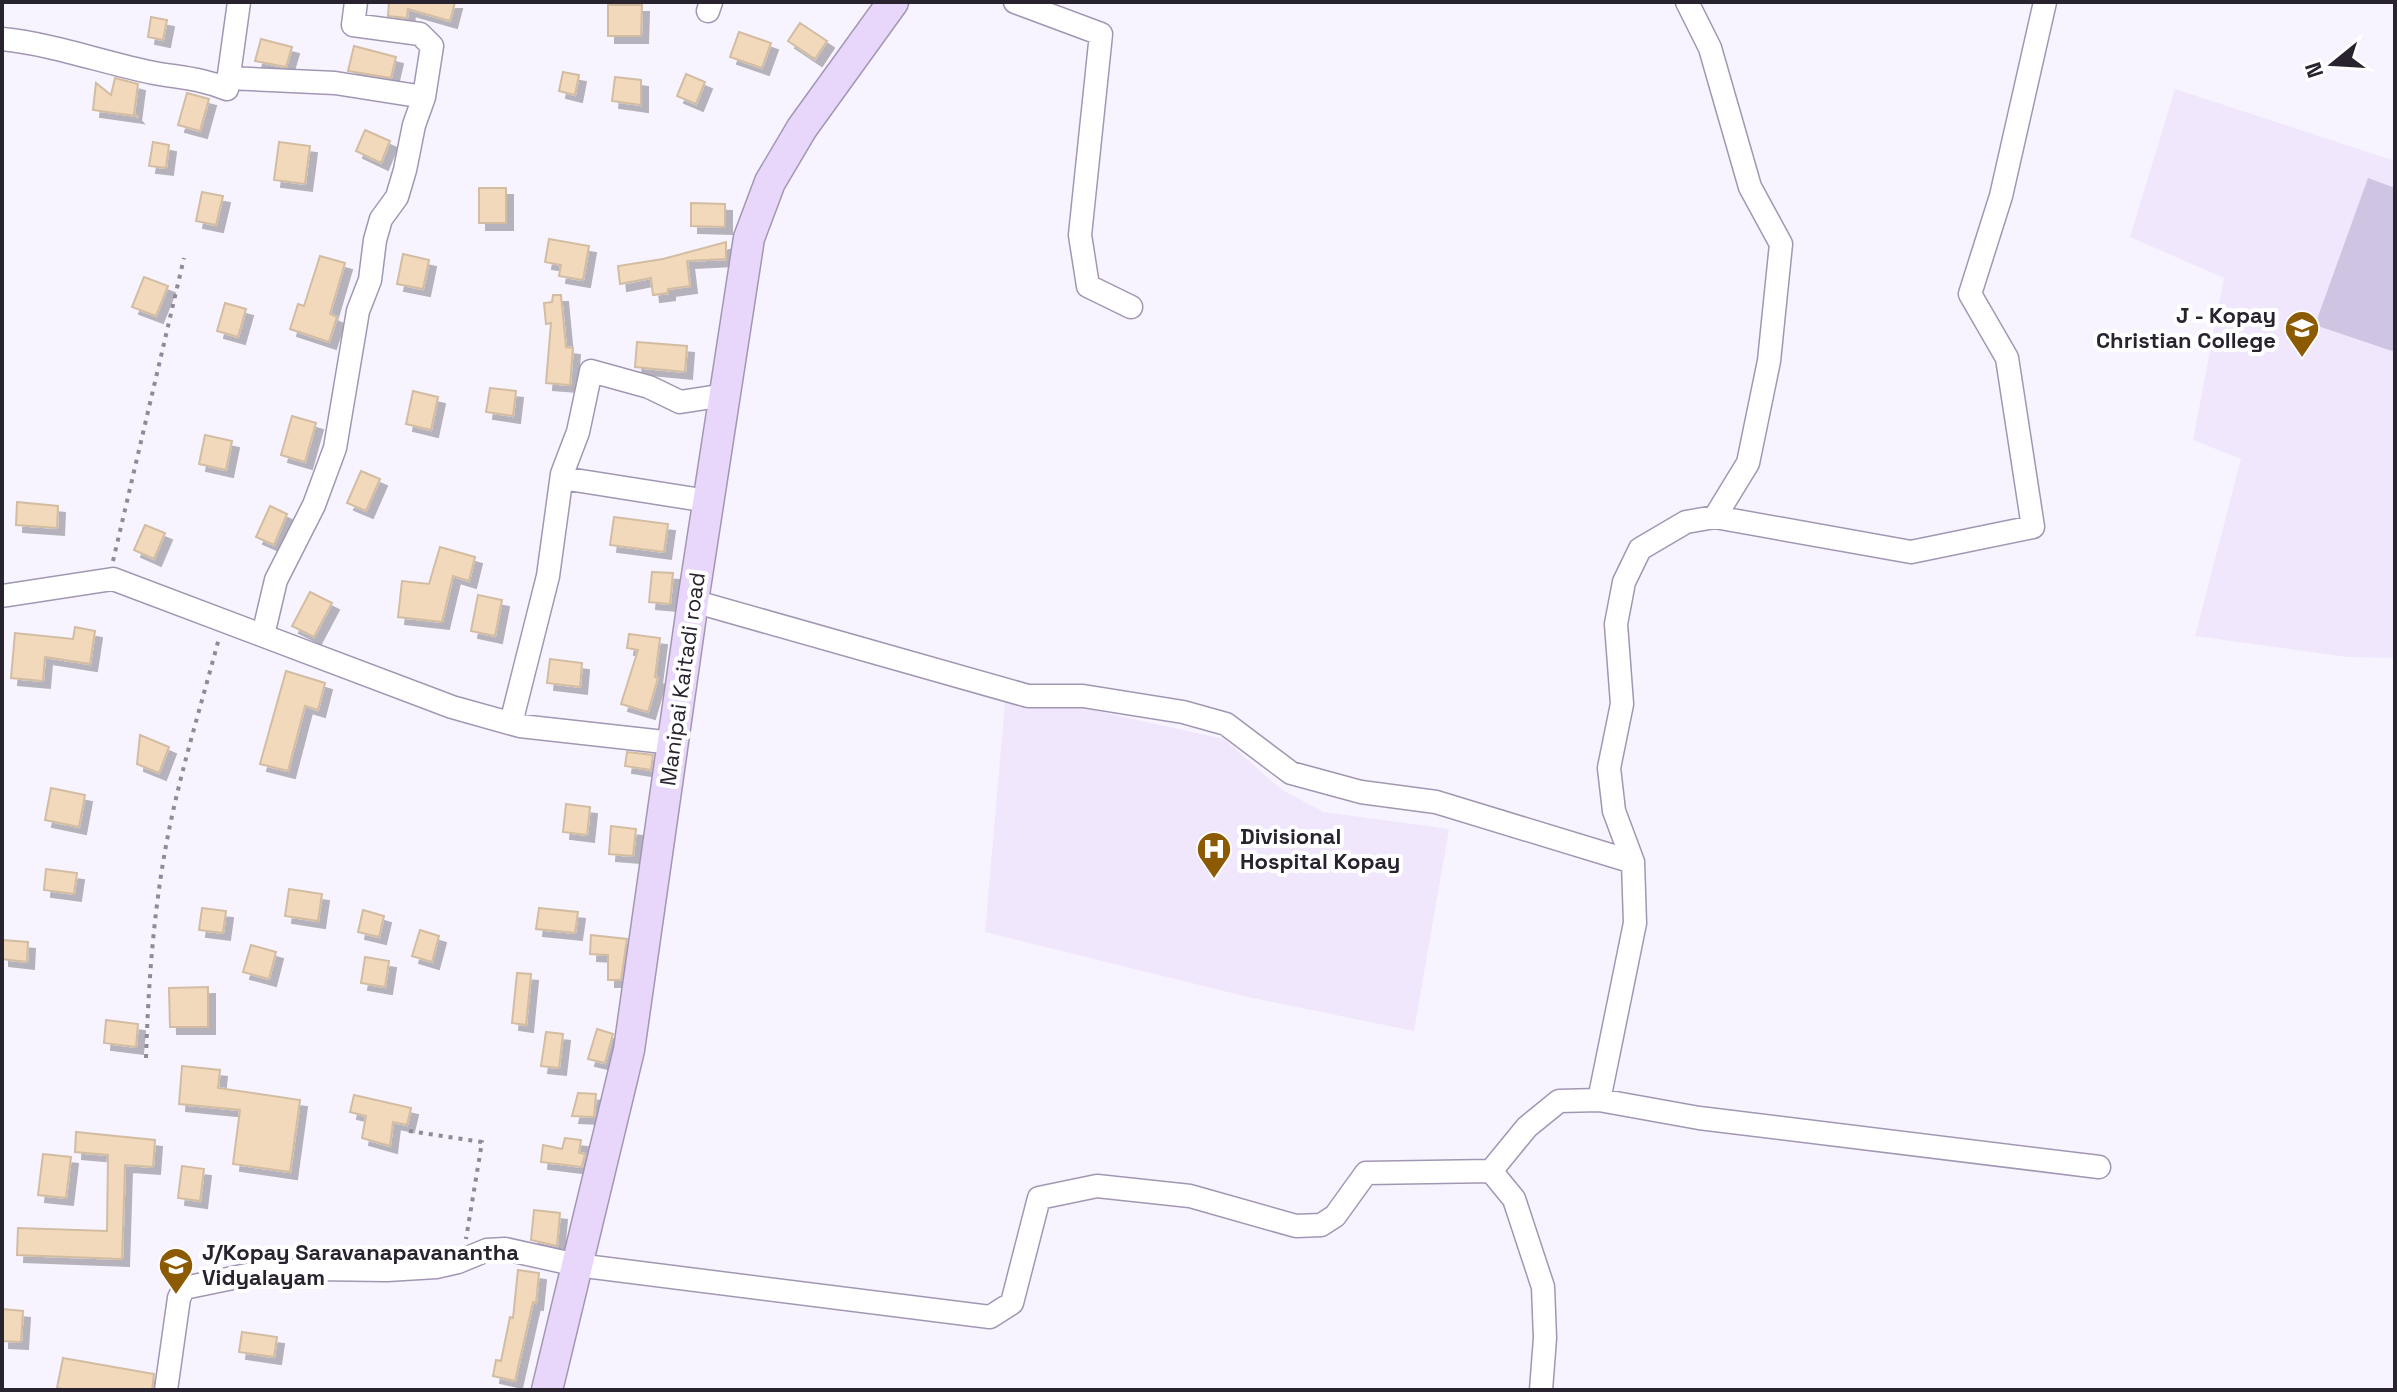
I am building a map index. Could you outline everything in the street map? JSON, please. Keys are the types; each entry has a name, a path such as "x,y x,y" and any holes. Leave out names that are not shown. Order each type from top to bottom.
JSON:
{"main road":[{"name":"Manipai Kaitadi road","path":"547,1390 629,1050 749,238 770,182 802,128 893,2"}],"street":[{"path":"2,39 37,44 153,73 199,79 227,89 239,2"},
{"path":"263,635 276,580 314,505 335,448 358,311 370,280 375,240 381,219 397,197 424,97 432,46 420,34 353,25 356,2"},
{"path":"1015,2 1101,34 1080,235 1088,286 1131,307"},
{"path":"1687,2 1710,48 1750,187 1781,244 1769,361 1748,463 1715,517"},
{"path":"1599,1100 1635,923 1633,862 1614,811 1609,768 1622,704 1616,624 1624,582 1640,549 1686,522 1715,517 1911,552 2033,527 2007,358 1970,294 2001,196 2045,2"},
{"path":"228,78 335,83 424,97"},
{"path":"511,723 548,576 562,478 578,432 591,371 649,387 680,402 725,395"},
{"path":"562,478 708,501"},
{"path":"2,596 108,579 452,707 511,723 673,743"},
{"path":"693,601 1028,696 1083,696 1183,712 1226,724 1291,773 1361,792 1436,802 1633,862"},
{"path":"1491,1171 1527,1127 1559,1101 1599,1100 1699,1118 2099,1167"},
{"path":"166,1390 179,1298 184,1288 252,1274 316,1269 436,1267 487,1250 505,1249 577,1265 990,1317 1012,1303 1039,1198 1097,1186 1190,1196 1296,1226 1321,1225 1335,1216 1366,1173 1453,1170 1491,1171 1514,1199 1543,1287 1545,1338 1541,1390"}],"path":[{"path":"108,579 184,258"},
{"path":"146,1058 148,991 162,867 224,620"},
{"path":"409,1131 482,1142 474,1202 461,1261"}],"shaded area":[{"name":"J - Kopay Christian College","path":"2175,89 2395,161 2395,658 2347,657 2195,636 2241,459 2193,440 2224,278 2130,237"},
{"path":"2368,178 2395,188 2395,352 2315,325"},
{"name":"Divisional Hospital Kopay","path":"1006,691 1224,739 1282,790 1324,812 1449,829 1414,1031 1248,997 985,932"}],"building":[{"path":"389,2 455,2 450,21 408,9 407,18 388,16"},
{"path":"608,5 642,5 641,36 608,36"},
{"path":"151,17 167,20 163,40 148,37"},
{"path":"800,23 827,41 815,59 788,41"},
{"path":"739,32 771,43 762,68 730,57"},
{"path":"261,39 292,47 286,67 255,61"},
{"path":"354,46 396,57 391,78 348,71"},
{"path":"563,72 579,75 575,95 559,91"},
{"path":"686,74 705,82 696,104 677,96"},
{"path":"615,77 641,80 641,105 612,101"},
{"path":"115,78 138,84 136,116 93,110 96,83 111,95"},
{"path":"187,93 209,99 200,131 178,125"},
{"path":"365,130 390,141 381,163 356,151"},
{"path":"153,142 169,145 166,168 149,166"},
{"path":"279,142 310,146 305,184 274,180"},
{"path":"479,188 506,188 506,223 479,223"},
{"path":"202,192 223,196 216,225 196,221"},
{"path":"691,203 725,204 725,227 691,226"},
{"path":"549,239 589,246 583,280 559,276 561,265 545,262"},
{"path":"726,242 726,259 687,261 690,286 653,295 651,278 620,284 618,266 663,259"},
{"path":"403,254 429,260 423,289 397,284"},
{"path":"320,256 345,263 330,314 337,317 329,342 290,329 298,304 304,306"},
{"path":"144,277 168,286 156,316 132,307"},
{"path":"553,295 561,295 566,347 573,348 570,385 546,383 551,323 546,324 544,303 552,302"},
{"path":"225,303 246,309 238,337 217,331"},
{"path":"637,342 687,346 685,372 635,367"},
{"path":"490,388 516,391 513,416 486,412"},
{"path":"413,391 438,397 431,430 406,424"},
{"path":"292,416 316,423 305,462 281,455"},
{"path":"205,435 232,441 226,470 199,464"},
{"path":"361,471 380,479 366,511 347,503"},
{"path":"17,502 58,506 57,528 16,525"},
{"path":"270,506 287,514 274,545 256,537"},
{"path":"614,517 668,524 664,552 610,545"},
{"path":"145,525 165,533 154,559 134,550"},
{"path":"440,547 475,557 469,581 453,576 442,622 398,617 402,581 429,584"},
{"path":"652,572 673,573 670,604 649,602"},
{"path":"310,592 332,603 314,637 292,626"},
{"path":"478,595 502,600 495,636 471,631"},
{"path":"75,627 95,631 90,664 45,657 43,681 11,678 15,633 73,639"},
{"path":"629,634 660,638 655,677 658,678 648,712 621,704 638,650 627,648"},
{"path":"550,659 582,663 580,687 547,683"},
{"path":"286,671 325,683 318,710 305,706 288,771 260,764"},
{"path":"140,735 169,747 159,773 137,764"},
{"path":"627,752 653,755 651,770 625,766"},
{"path":"51,788 85,795 79,827 45,820"},
{"path":"566,804 590,807 587,835 563,832"},
{"path":"611,826 636,829 633,856 609,854"},
{"path":"46,869 77,873 74,894 44,890"},
{"path":"289,889 322,894 318,921 285,916"},
{"path":"202,908 226,911 223,933 199,930"},
{"path":"539,908 578,912 575,933 536,929"},
{"path":"363,910 384,916 379,937 358,932"},
{"path":"420,930 439,936 432,962 412,956"},
{"path":"591,935 627,939 621,980 608,980 608,955 590,954"},
{"path":"2,940 28,942 27,962 2,959"},
{"path":"251,945 276,952 269,979 243,972"},
{"path":"365,957 389,961 385,987 361,983"},
{"path":"517,973 531,974 526,1025 512,1023"},
{"path":"208,987 208,1027 170,1027 169,988"},
{"path":"106,1020 138,1024 136,1047 104,1043"},
{"path":"597,1029 613,1034 605,1063 588,1059"},
{"path":"546,1032 563,1034 559,1068 541,1066"},
{"path":"182,1066 220,1070 218,1088 300,1100 290,1172 233,1164 240,1110 179,1104"},
{"path":"578,1093 596,1094 594,1117 572,1116"},
{"path":"354,1095 411,1108 407,1125 393,1122 390,1146 362,1138 366,1116 350,1112"},
{"path":"76,1132 155,1140 153,1167 125,1165 122,1259 17,1255 18,1228 107,1231 108,1155 75,1152"},
{"path":"565,1138 581,1140 579,1153 585,1154 582,1167 541,1162 543,1145 562,1149"},
{"path":"43,1154 71,1157 66,1198 38,1195"},
{"path":"182,1166 204,1169 200,1201 178,1198"},
{"path":"534,1210 560,1213 557,1246 531,1240"},
{"path":"518,1270 539,1273 536,1303 533,1302 515,1381 493,1376 496,1360 501,1361 510,1317 513,1318"},
{"path":"2,1309 23,1311 21,1342 2,1341"},
{"path":"242,1332 277,1337 274,1357 239,1352"},
{"path":"63,1358 154,1374 152,1390 57,1388"}],"place":[{"name":"J - Kopay Christian College","path":"2302,359"},
{"name":"Divisional Hospital Kopay","path":"1214,880"},
{"name":"J/Kopay Saravanapavanantha Vidyalayam","path":"176,1296"}]}
